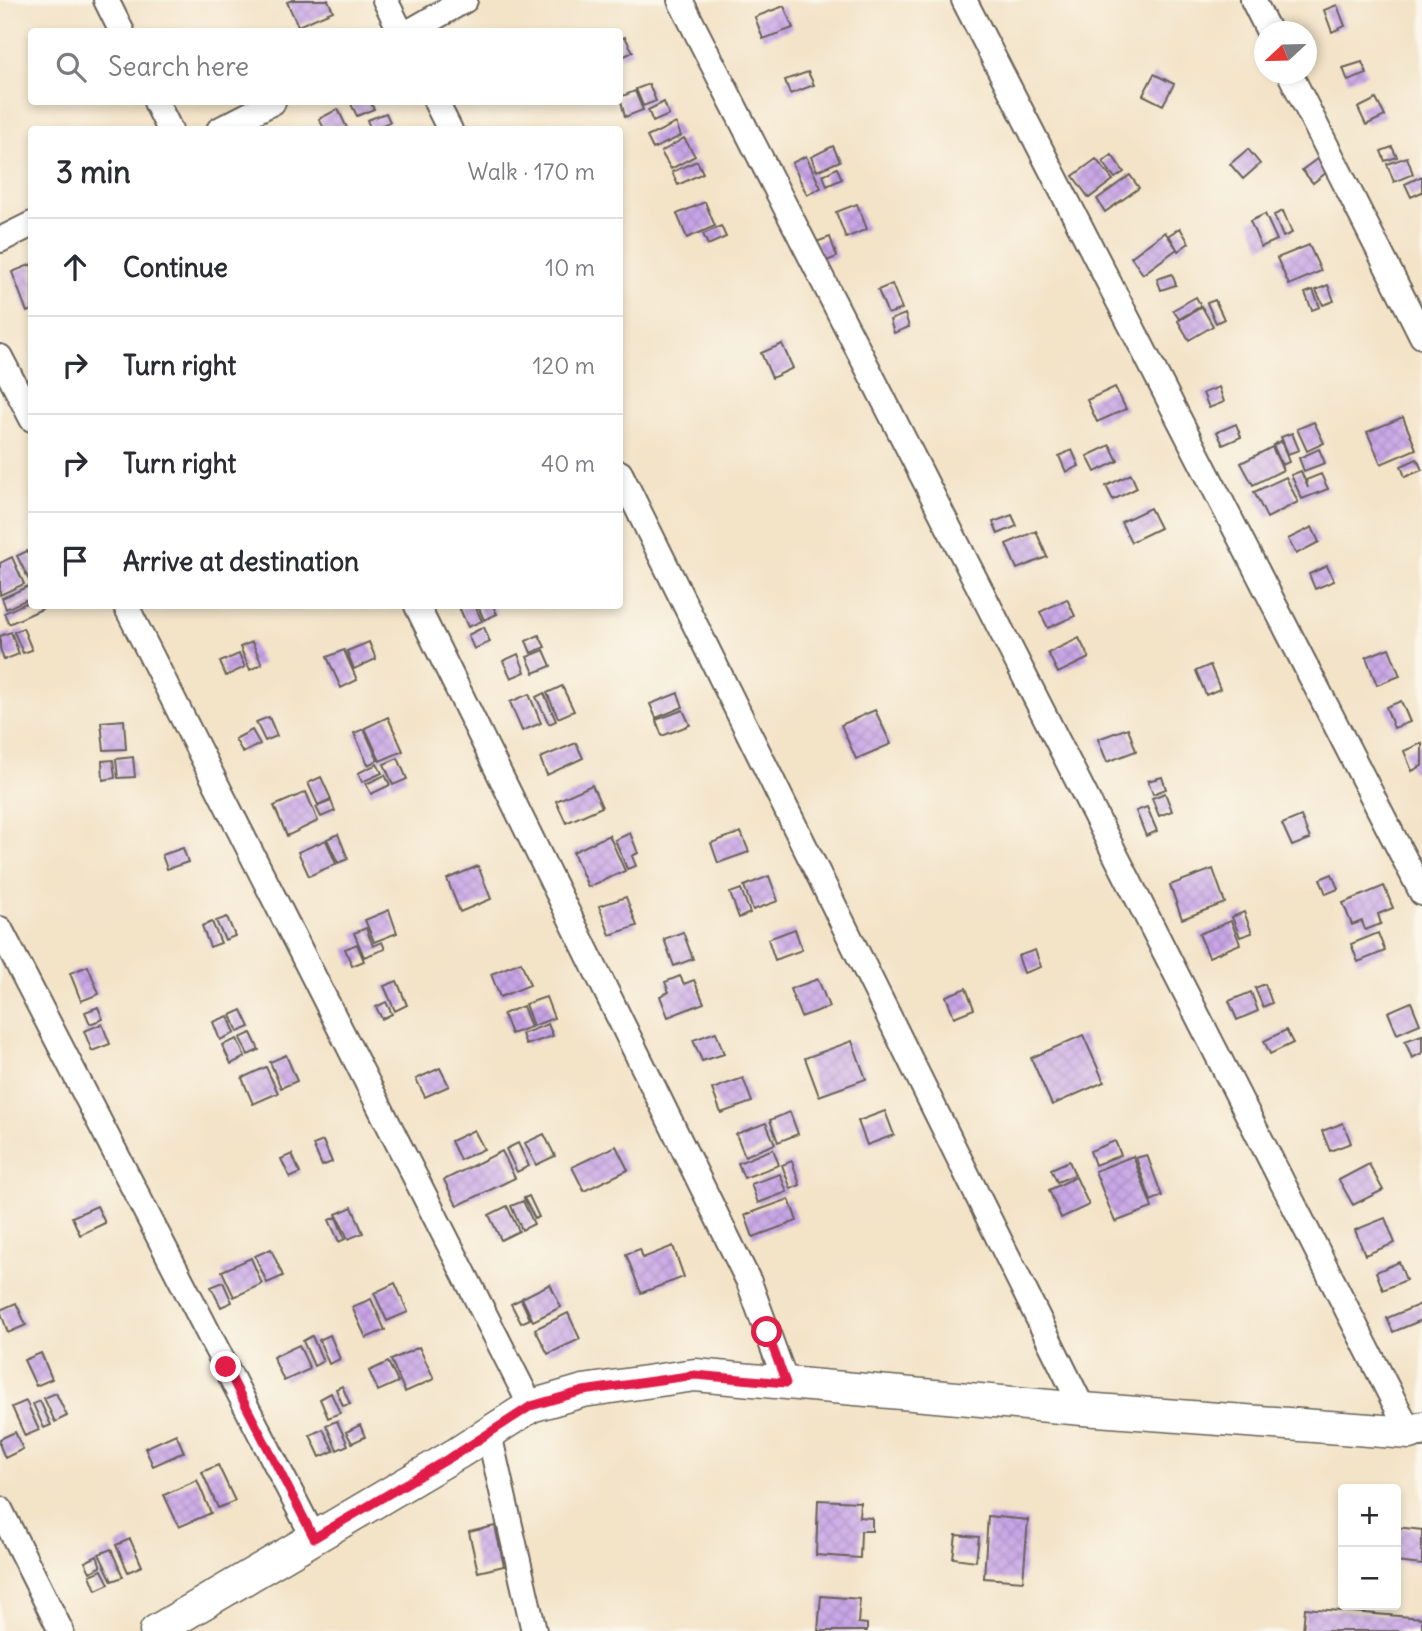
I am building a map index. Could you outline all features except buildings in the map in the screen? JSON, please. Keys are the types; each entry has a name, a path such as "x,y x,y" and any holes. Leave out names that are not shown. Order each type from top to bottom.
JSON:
{"street":[{"path":"106,0 120,28"},
{"path":"386,0 399,28"},
{"path":"416,28 465,0"},
{"path":"680,0 1418,1432"},
{"path":"964,0 1422,893"},
{"path":"1253,0 1264,21"},
{"path":"1295,84 1422,336"},
{"path":"158,105 168,126"},
{"path":"227,126 268,105"},
{"path":"438,105 448,126"},
{"path":"0,240 28,227"},
{"path":"0,357 28,411"},
{"path":"623,479 1083,1409"},
{"path":"128,609 531,1406"},
{"path":"418,609 749,1282 786,1383"},
{"path":"0,929 314,1538"},
{"path":"156,1631 489,1434 531,1406 583,1391 695,1375 1083,1409 1418,1432"},
{"path":"489,1434 534,1631"},
{"path":"0,1509 61,1631"}],"route":[{"path":"226,1367 314,1538 458,1453 531,1406 583,1391 695,1375 786,1383 767,1332"}]}
